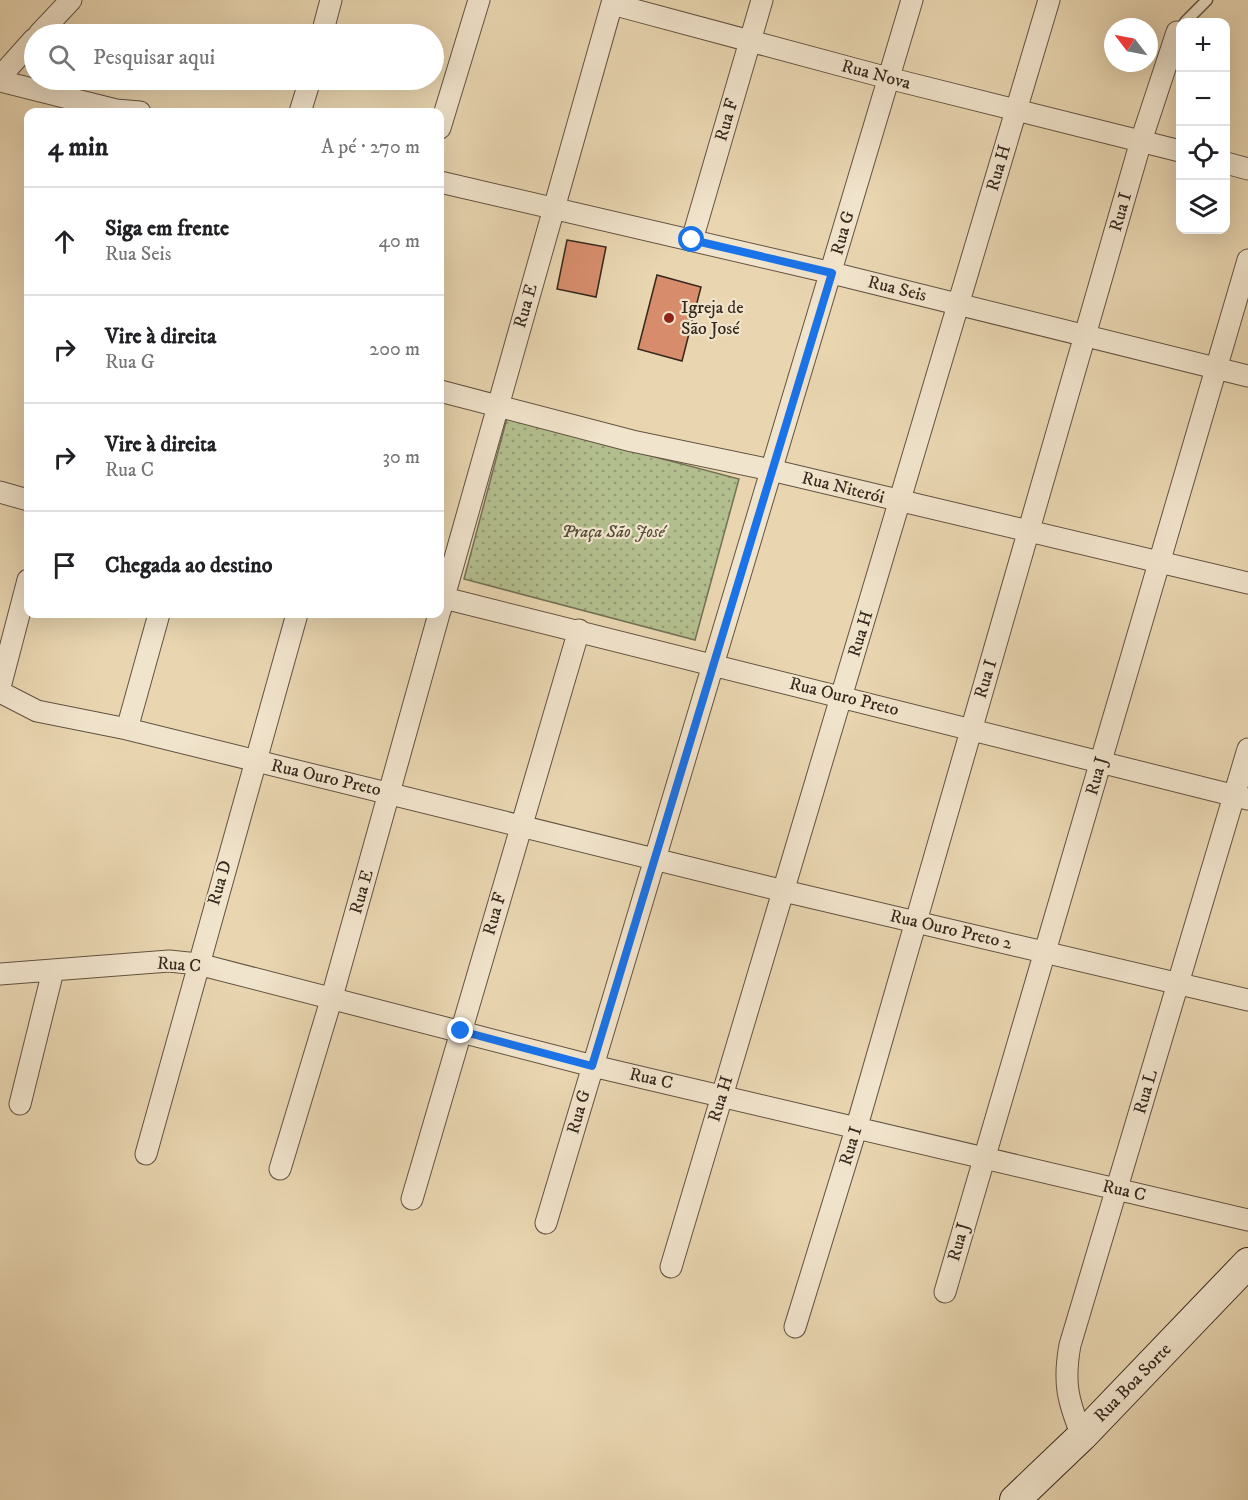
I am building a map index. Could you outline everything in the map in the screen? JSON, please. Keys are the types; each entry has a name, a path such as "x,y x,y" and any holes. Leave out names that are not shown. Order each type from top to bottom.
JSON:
{"street":[{"path":"48,24 71,0"},
{"path":"325,24 332,0"},
{"path":"444,115 479,0"},
{"name":"Rua F","path":"692,240 762,0"},
{"name":"Rua G","path":"546,1223 912,0"},
{"name":"Rua H","path":"671,1267 1049,0"},
{"name":"Rua Nova","path":"612,2 888,78 1176,150"},
{"name":"Rua E","path":"444,591 612,2"},
{"name":"Rua I","path":"795,1327 857,1126 1142,141 1176,42"},
{"path":"24,51 0,79 24,85"},
{"path":"41,90 109,108"},
{"path":"301,108 307,90"},
{"path":"1230,164 1248,169"},
{"name":"Rua Seis","path":"444,183 832,273 1248,376"},
{"name":"Rua J","path":"945,1292 1248,260"},
{"name":"Rua Niterói","path":"444,392 632,441 771,470 1248,584"},
{"path":"0,492 24,499"},
{"path":"1,681 24,595"},
{"name":"Rua Ouro Preto","path":"444,606 579,630 1241,797"},
{"path":"126,729 158,618"},
{"name":"Rua D","path":"146,1154 296,618"},
{"name":"Rua E","path":"280,1169 332,997 436,618"},
{"name":"Rua F","path":"412,1198 579,630"},
{"name":"Rua Ouro Preto","path":"1,681 37,711 126,729 655,859"},
{"name":"Rua L","path":"1082,1436 1069,1403 1066,1368 1070,1345 1178,983 1241,797 1248,749"},
{"name":"Rua Ouro Preto 2","path":"655,859 916,923 1248,1000"},
{"name":"Rua C","path":"0,974 169,961 198,964 592,1066 857,1126 1248,1220"},
{"path":"20,1104 53,971"},
{"name":"Rua Boa Sorte","path":"1015,1500 1082,1436 1248,1263"}],"lane":[{"path":"1190,18 1207,0"}],"green space":[{"name":"Praça São José","path":"507,418 739,479 695,640 464,579"}],"building":[{"path":"567,240 606,247 596,297 557,289"},
{"name":"Igreja de São José","path":"657,275 701,287 682,361 638,349"}],"place":[{"name":"Igreja de São José","path":"669,318"}],"route":[{"path":"461,1031 592,1066 832,273 692,240"}]}
